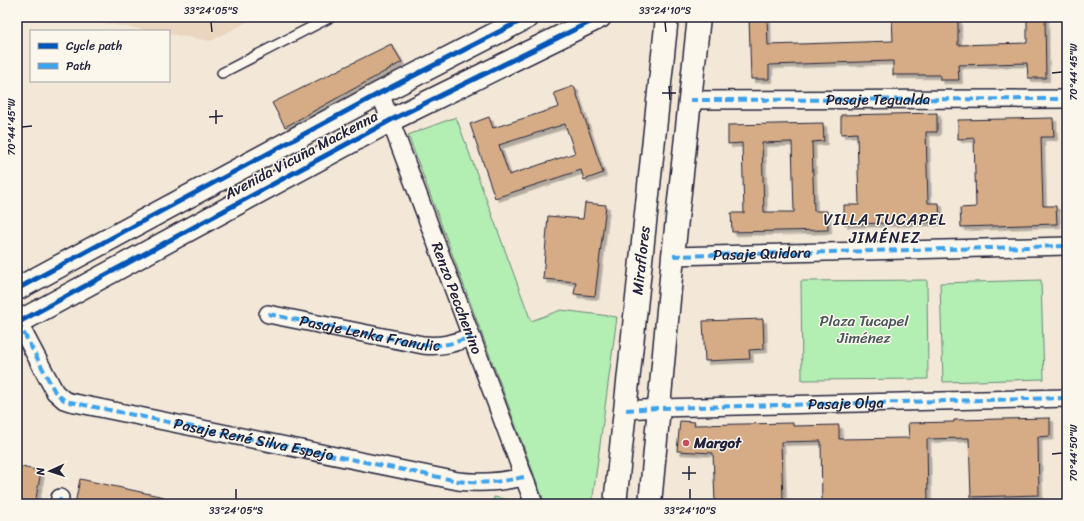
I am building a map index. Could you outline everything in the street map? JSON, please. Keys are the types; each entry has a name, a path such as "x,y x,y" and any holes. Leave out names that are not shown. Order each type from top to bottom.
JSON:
{"street":[{"name":"Avenida Vicuña Mackenna","path":"17,289 380,93 528,17"},
{"name":"Avenida Vicuña Mackenna","path":"18,322 391,120 600,17"},
{"name":"Miraflores","path":"615,504 667,17"},
{"name":"Miraflores","path":"650,504 673,256 699,17"},
{"name":"Renzo Pecchenino","path":"380,93 471,337 516,479 534,504"},
{"name":"Pasaje Tegualda","path":"690,100 1067,99"},
{"name":"Pasaje Quidora","path":"673,256 1067,246"},
{"name":"Pasaje Lenka Franulic","path":"268,314 423,345 444,345 471,337"},
{"name":"Pasaje René Silva Espejo","path":"18,322 55,392 64,400 70,402 453,480 481,483 516,479"},
{"name":"Pasaje Olga","path":"626,410 1067,398"}],"lane":[{"path":"222,73 331,17"}],"shaded area":[{"path":"68,17 257,17 211,41 170,34 170,30 145,30"}],"green space":[{"path":"456,117 531,321 561,310 617,317 592,504 545,504 408,135"},
{"name":"Plaza Tucapel Jiménez","path":"927,280 928,379 802,380 801,281"},
{"path":"1041,280 1044,379 943,382 940,283"},
{"path":"494,497 519,502 519,504 493,504"}],"building":[{"path":"749,17 767,17 768,45 893,41 892,17 958,17 958,45 1027,43 1027,17 1045,17 1046,78 1028,78 1027,63 958,65 959,80 940,80 940,75 893,75 893,61 769,65 769,79 751,79"},
{"path":"391,44 402,62 285,127 272,103"},
{"path":"574,86 603,173 584,180 581,170 495,198 470,124 489,117 493,128 559,107 554,93","holes":["565,124 575,153 509,175 499,145"]},
{"path":"937,113 937,132 926,132 928,203 939,203 940,222 844,224 844,205 859,205 857,133 841,134 841,115"},
{"path":"1053,118 1054,137 1041,137 1043,206 1056,206 1057,224 961,227 960,208 976,207 974,138 958,139 958,120"},
{"path":"823,123 824,141 812,142 814,211 827,211 828,230 732,232 731,213 744,213 742,143 728,144 728,125","holes":["792,142 794,212 764,212 762,143"]},
{"path":"585,203 606,205 595,296 574,294 576,282 543,279 548,216 583,219"},
{"path":"763,319 764,349 749,350 750,359 705,361 703,321"},
{"path":"1050,418 1050,436 1038,437 1039,495 971,497 969,438 927,439 928,504 822,504 821,441 781,442 783,500 715,502 713,453 677,451 680,421 695,422 694,425 793,423 793,426 839,425 839,439 909,438 908,423 954,422 954,420"},
{"path":"17,466 41,471 35,504 17,501"},
{"path":"80,479 164,497 164,504 75,504"}],"marked path":[{"path":"690,100 1067,99"},
{"path":"673,256 1067,246"},
{"path":"268,314 423,345 442,345 471,337"},
{"path":"18,322 55,392 64,400 70,402 458,481 491,482 524,477"},
{"path":"626,410 1067,398"},
{"path":"59,504 60,498"}],"cycle path":[{"path":"17,289 380,93 528,17"},
{"path":"17,323 391,120 600,17"}],"place":[{"name":"Margot","path":"686,443"}],"district":[{"name":"VILLA TUCAPEL JIMÉNEZ","path":"885,228"}]}
